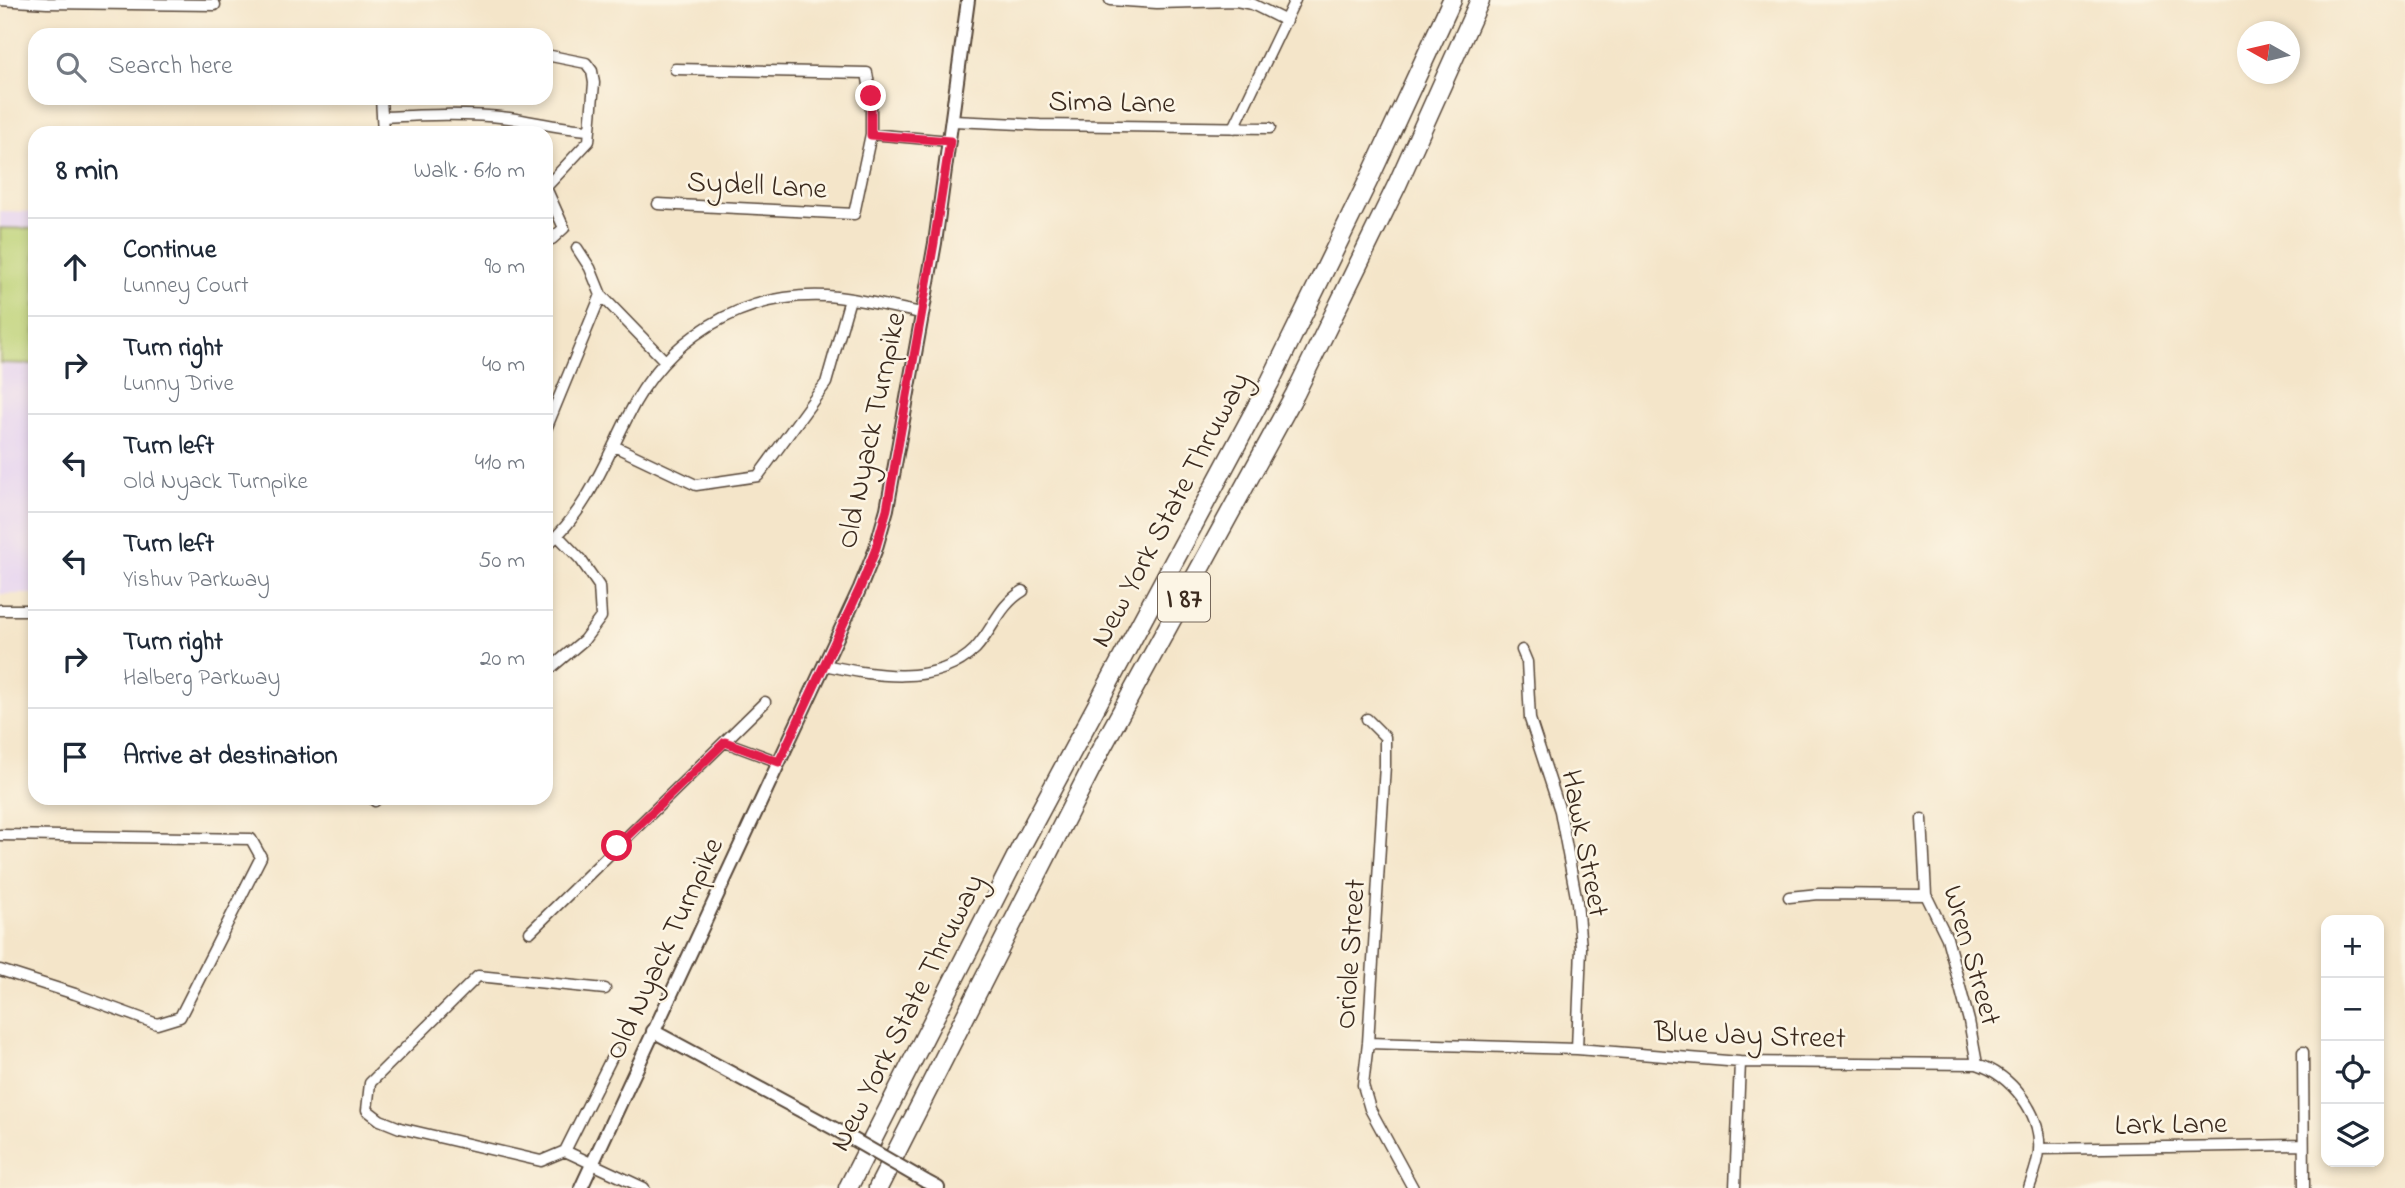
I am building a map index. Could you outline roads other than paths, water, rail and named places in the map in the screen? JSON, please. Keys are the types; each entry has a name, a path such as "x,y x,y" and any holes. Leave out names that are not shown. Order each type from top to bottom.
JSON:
{"highway":[{"name":"New York State Thruway","path":"848,1188 1023,843 1270,382 1452,0"},
{"name":"New York State Thruway","path":"878,1188 1094,763 1300,383 1397,185 1480,0"}],"street":[{"path":"0,0 215,5"},
{"name":"Old Nyack Turnpike","path":"581,1188 875,551 884,520 921,313 950,141 968,0"},
{"path":"1110,0 1157,3 1236,1 1252,4 1286,21"},
{"path":"1234,128 1295,0"},
{"path":"553,56 586,63 592,71 594,83 589,141 553,180"},
{"path":"675,69 867,73 871,96 871,135 950,141"},
{"path":"381,105 383,126"},
{"path":"382,117 445,114 509,118 548,126"},
{"name":"Sima Lane","path":"953,121 1270,128"},
{"path":"553,127 590,130"},
{"name":"Sydell Lane","path":"658,204 854,214 871,135"},
{"path":"553,203 564,228 553,238"},
{"path":"577,248 596,279 601,295 664,360"},
{"path":"553,412 601,295"},
{"path":"553,540 580,508 645,384 664,360 710,324 740,309 772,300 802,296 850,299 921,313"},
{"path":"614,446 696,485 758,476 826,383 850,299"},
{"path":"553,666 584,640 601,617 599,586 581,560 558,536"},
{"path":"824,665 891,676 925,673 954,665 974,649 1010,598 1023,591"},
{"path":"0,610 28,610"},
{"name":"Hawk Street","path":"1522,650 1527,662 1530,719 1560,811 1577,902 1581,947 1577,1049"},
{"path":"530,932 765,702"},
{"name":"Oriole Street","path":"1367,719 1385,737 1368,1043 1363,1085 1370,1109 1413,1188"},
{"path":"725,742 779,762"},
{"name":"Wren Street","path":"1922,819 1927,895 1947,938 1969,1021 1977,1064"},
{"path":"0,835 251,839 261,857 180,1017 157,1024 0,970"},
{"path":"1789,897 1819,894 1927,895"},
{"path":"605,989 478,976 370,1083 366,1110 380,1120 400,1128 541,1161 565,1151 614,1053"},
{"path":"653,1031 938,1188"},
{"name":"Blue Jay Street","path":"1368,1043 1577,1049 1740,1062 1977,1064"},
{"path":"2303,1052 2304,1188"},
{"path":"1735,1188 1740,1062"},
{"path":"1977,1064 1998,1073 2020,1095 2032,1116 2039,1149 2029,1188"},
{"name":"Lark Lane","path":"2039,1149 2304,1145"},
{"path":"565,1151 644,1188"}]}
